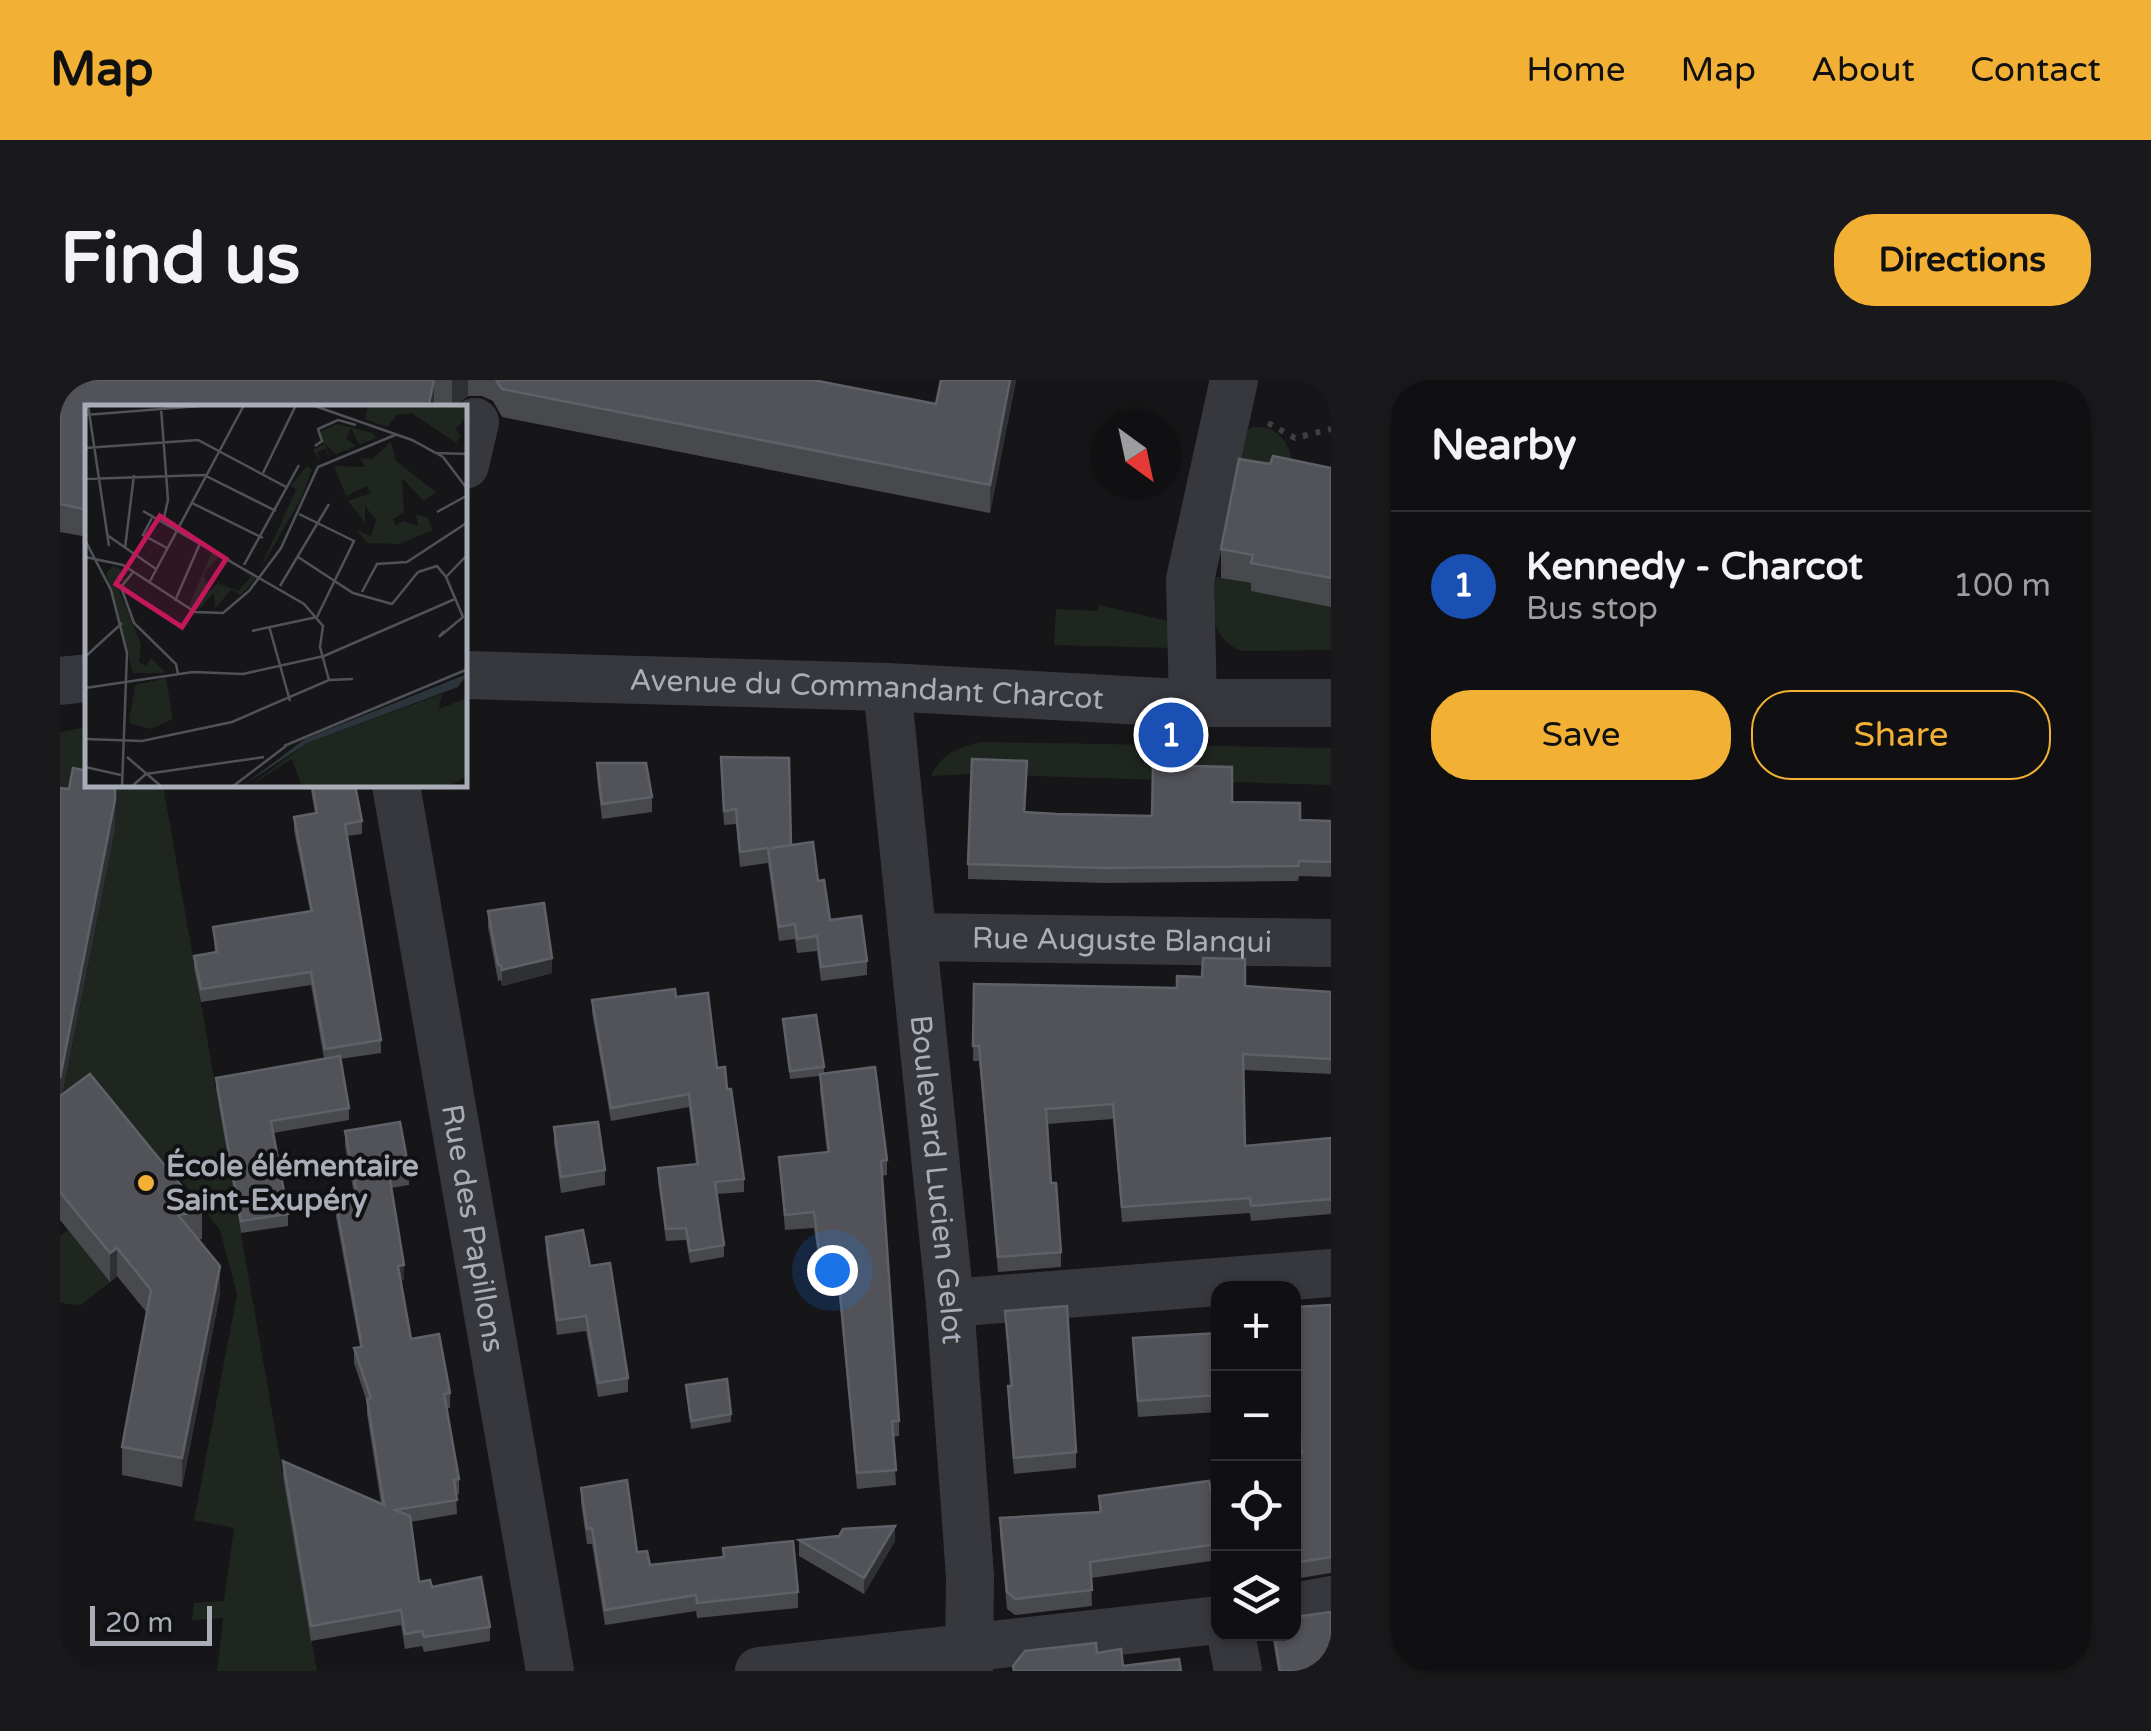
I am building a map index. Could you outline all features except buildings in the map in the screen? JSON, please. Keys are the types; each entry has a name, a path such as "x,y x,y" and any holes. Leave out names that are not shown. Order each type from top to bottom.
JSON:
{"street":[{"path":"1193,704 1190,580 1232,390"},
{"name":"Avenue du Commandant Charcot","path":"468,676 887,688 1193,704 1331,703"},
{"path":"60,681 85,678"},
{"name":"Boulevard Lucien Gelot","path":"887,688 950,1303 970,1576 968,1660"},
{"name":"Rue des Papillons","path":"397,788 550,1671"},
{"name":"Rue Auguste Blanqui","path":"914,937 1331,943"},
{"path":"950,1303 1331,1272"},
{"path":"1301,1606 1331,1600"},
{"path":"758,1671 968,1660 1211,1621"},
{"path":"1232,1641 1238,1671"}],"path":[{"path":"1232,390 1295,438 1331,428"}],"shaded area":[{"path":"1253,427 1270,429 1281,436 1293,464 1238,487 1242,434"},
{"path":"1208,575 1331,605 1331,650 1242,651 1231,646 1214,620"},
{"path":"1099,605 1168,621 1171,648 1054,645 1056,609 1097,611"},
{"path":"85,727 85,788 164,788 317,1671 217,1671 223,1618 192,1620 194,1603 224,1601 234,1528 194,1520 237,1294 220,1230 170,1165 128,1161 62,1097 115,828 60,816 60,732"},
{"path":"981,742 1331,748 1331,785 931,776 951,753"},
{"path":"68,1230 110,1282 81,1305 60,1303 60,1236"}],"place":[{"name":"Kennedy - Charcot","path":"1171,735"},
{"name":"École élémentaire Saint-Exupéry","path":"146,1183"}]}
